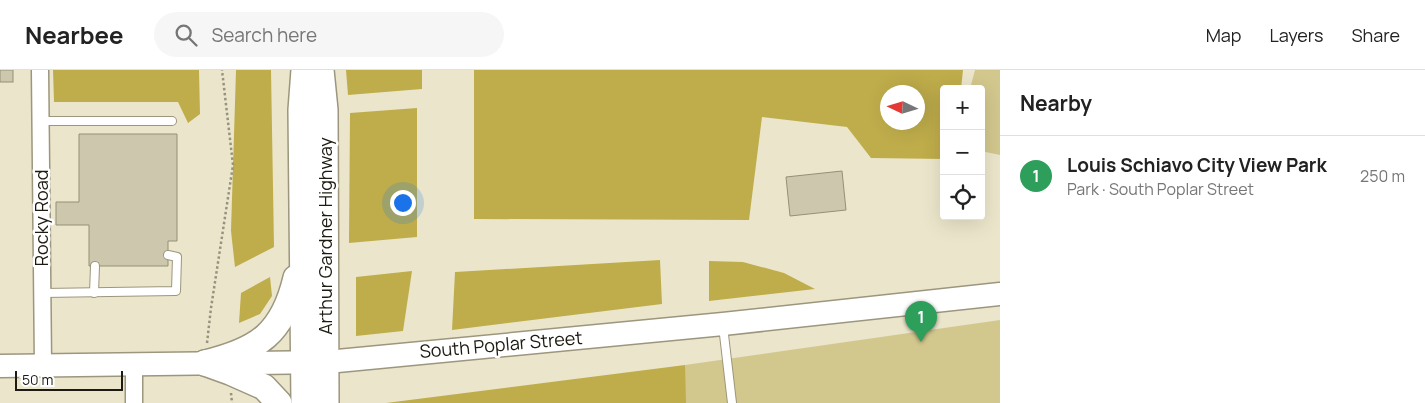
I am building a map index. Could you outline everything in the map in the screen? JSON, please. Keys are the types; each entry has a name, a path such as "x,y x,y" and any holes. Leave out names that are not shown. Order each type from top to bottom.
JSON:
{"main road":[{"name":"Arthur Gardner Highway","path":"304,70 301,110 303,251 315,362 326,403"},
{"name":"Arthur Gardner Highway","path":"304,403 315,362 325,110 321,70"},
{"path":"205,363 232,356 252,347 276,326 292,294 303,251"},
{"path":"205,363 264,387 279,403"}],"street":[{"name":"Rocky Road","path":"40,70 43,365"},
{"name":"South Poplar Street","path":"0,366 315,362 723,324 1000,294"},
{"path":"134,364 134,403"}],"lane":[{"path":"41,122 172,121"},
{"path":"43,293 176,291 177,257 168,255"},
{"path":"94,293 96,266"},
{"path":"723,324 732,403"}],"path":[{"path":"205,363 211,308 233,165 222,70"}],"shaded area":[{"path":"53,70 199,70 200,114 188,123 178,102 54,102"},
{"path":"236,70 271,70 274,247 235,267 231,231"},
{"path":"346,70 422,70 422,89 348,95"},
{"path":"474,70 963,70 961,85 940,85 940,159 871,158 847,127 762,117 749,220 474,219"},
{"path":"975,70 1000,70 1000,155 985,152 985,85 971,85"},
{"path":"417,108 417,237 349,243 350,113"},
{"path":"660,260 662,304 452,330 455,272"},
{"path":"709,261 743,262 784,273 815,289 709,301"},
{"path":"412,271 403,331 356,336 356,277"},
{"path":"270,277 272,296 260,314 239,323 241,293"},
{"path":"1000,320 1000,403 685,403 685,365"},
{"path":"685,365 686,403 386,403"}],"building":[{"path":"0,70 13,70 13,82 0,82"},
{"path":"79,134 177,134 177,241 168,241 168,266 89,266 89,225 56,225 56,202 79,202"},
{"path":"842,171 846,210 790,216 786,177"}],"place":[{"name":"Louis Schiavo City View Park","path":"921,342"}]}
